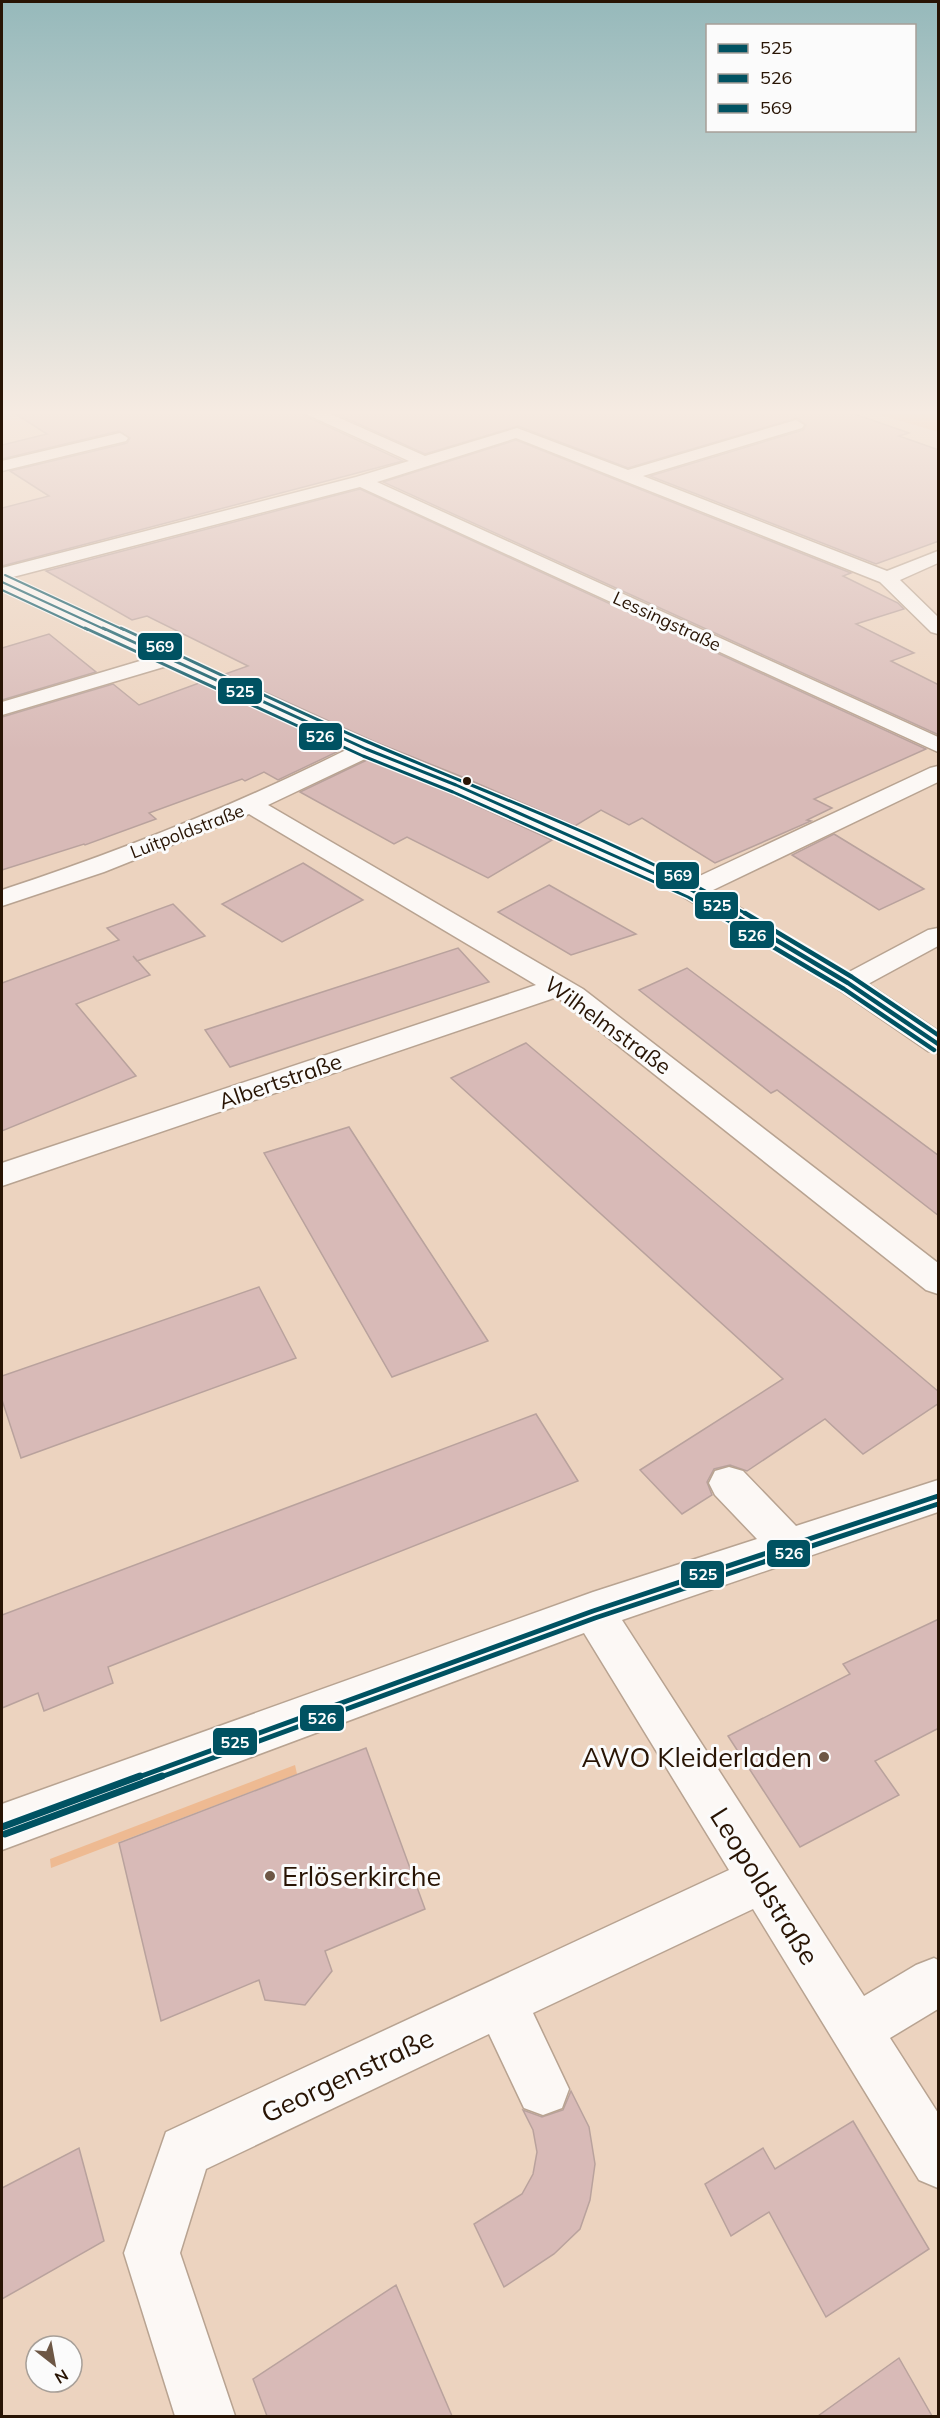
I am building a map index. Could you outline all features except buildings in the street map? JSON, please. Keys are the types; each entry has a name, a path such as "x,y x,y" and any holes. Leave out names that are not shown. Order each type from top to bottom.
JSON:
{"street":[{"path":"2,573 194,524"},
{"name":"Lessingstraße","path":"456,524 939,745"},
{"path":"749,524 887,578 939,627"},
{"path":"887,578 939,556"},
{"path":"2,582 366,749 476,794 691,890 848,983 939,1044"},
{"path":"2,709 167,659"},
{"name":"Luitpoldstraße","path":"2,898 169,840 252,806 366,749"},
{"path":"691,890 939,772"},
{"name":"Wilhelmstraße","path":"252,806 582,1002 939,1281"},
{"path":"848,983 939,936"},
{"name":"Albertstraße","path":"2,1175 559,987"},
{"path":"729,1483 778,1533"},
{"path":"2,1827 593,1611 778,1533 939,1496"},
{"name":"Leopoldstraße","path":"593,1611 939,2161"},
{"name":"Georgenstraße","path":"205,2416 152,2253 185,2151 761,1880"},
{"path":"855,2030 934,1983"},
{"path":"501,2003 543,2089"}],"shaded area":[{"path":"295,1765 297,1774 51,1868 50,1859"}],"transit line":[{"name":"569","path":"5,575 369,742 459,778 694,883 852,977 938,1035"},
{"name":"525","path":"2,582 366,749 456,785 691,890 848,983 938,1044"},
{"name":"526","path":"2,590 363,756 453,792 688,897 844,989 934,1050"},
{"name":"525","path":"2,1827 593,1611 938,1496"},
{"name":"526","path":"5,1834 595,1618 938,1504"}],"place":[{"name":"AWO Kleiderladen","path":"824,1757"},
{"name":"Erlöserkirche","path":"270,1876"}]}
